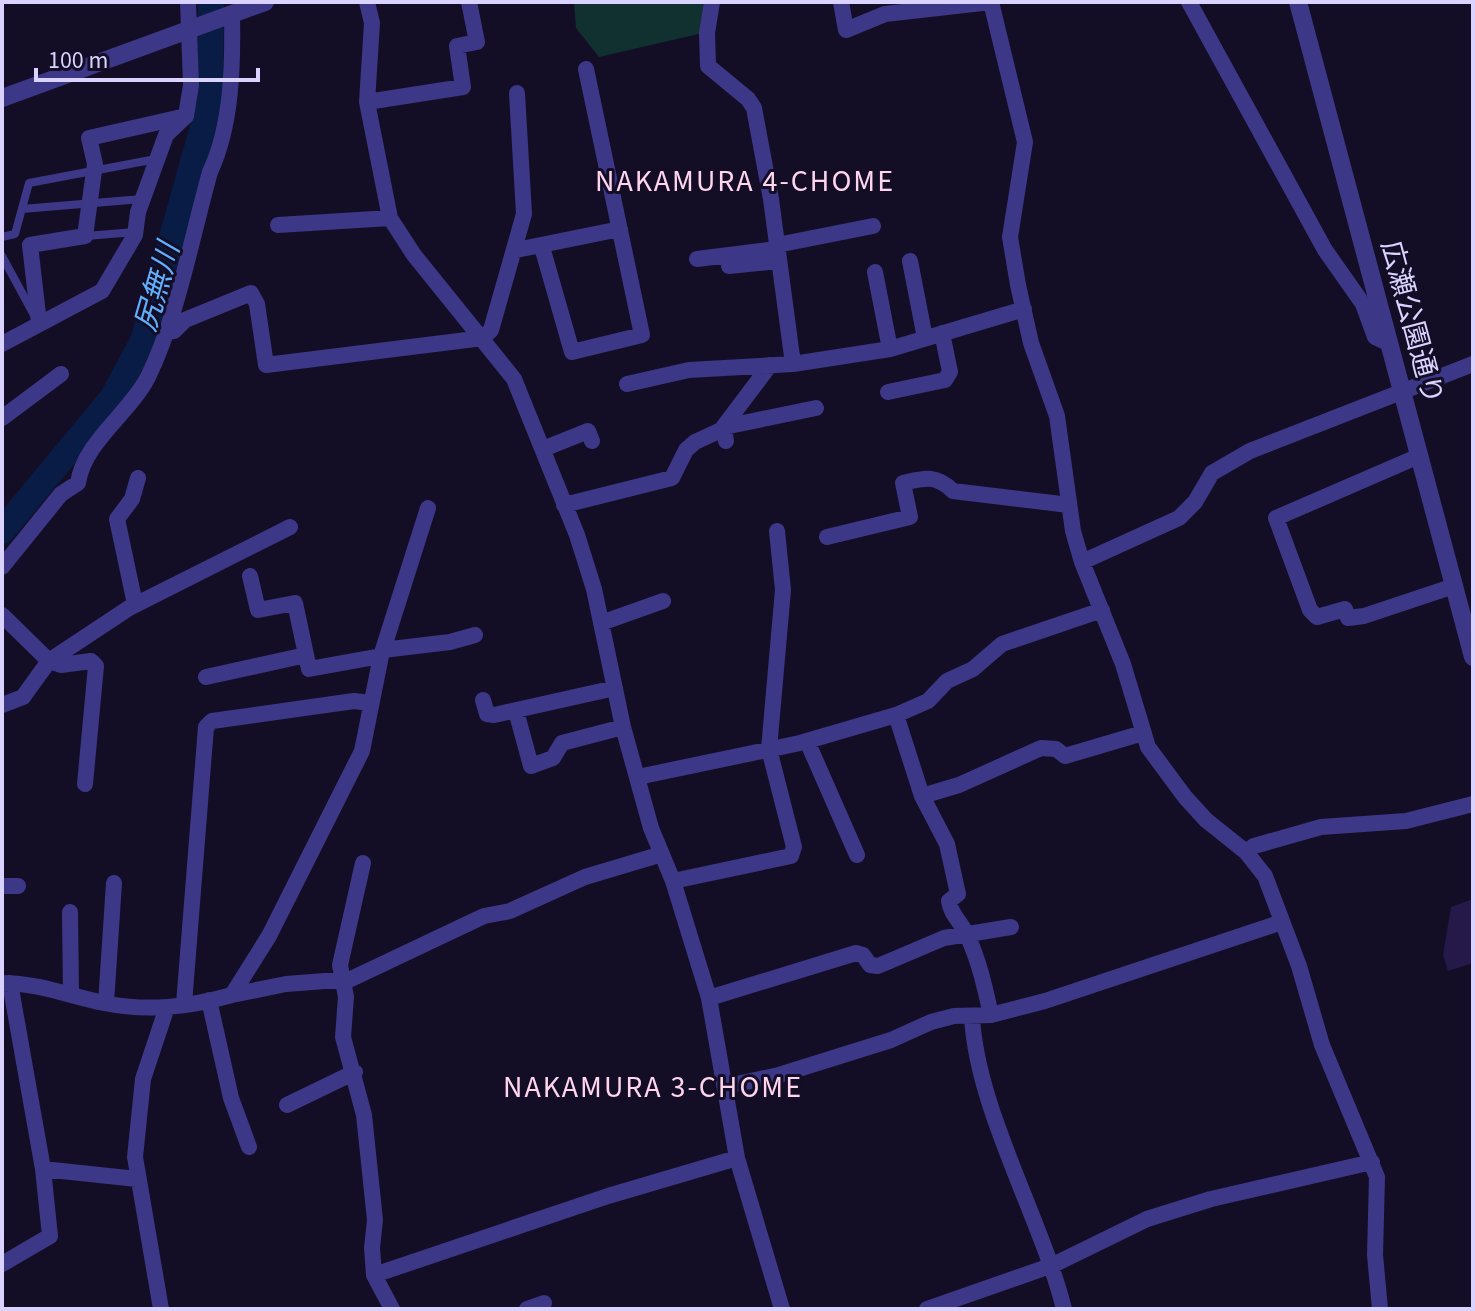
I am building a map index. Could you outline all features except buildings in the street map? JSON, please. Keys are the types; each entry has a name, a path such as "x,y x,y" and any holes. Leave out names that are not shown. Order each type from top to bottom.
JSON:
{"street":[{"path":"2,344 102,291 135,232 143,199 166,135 186,116 191,85 192,28 188,2"},
{"path":"2,98 265,2"},
{"path":"367,2 372,23 367,102 390,218 414,255 514,379 564,505 594,589 623,727 709,998 727,1086 737,1158 782,1309"},
{"path":"367,102 463,87 457,46 477,42 469,2"},
{"path":"712,2 707,33 708,66 748,99 754,108 793,364"},
{"path":"841,2 846,30 885,14 991,2 1025,142 1010,237 1031,343 1057,416 1069,505 1082,562 1123,664 1148,747 1185,797 1206,820 1246,852 1265,876 1299,966 1322,1045 1377,1177 1375,1255 1380,1309"},
{"path":"1189,2 1325,250 1363,304 1375,337 1390,344"},
{"name":"広瀬公園通り","path":"1298,2 1473,657"},
{"path":"2,567 61,494 78,483 81,465 142,387 166,332 210,172 219,153 233,61 230,14"},
{"path":"542,247 572,352 642,335 586,69"},
{"path":"166,332 174,331 185,320 251,293 257,304 266,365 483,338 491,330 524,214 517,93"},
{"path":"39,323 30,245 85,236 94,170 89,138 186,116"},
{"path":"278,225 390,218"},
{"path":"698,264 778,251 873,226"},
{"path":"516,250 620,229"},
{"path":"910,261 925,338"},
{"path":"875,272 890,349"},
{"path":"627,384 689,370 793,364 890,349 1024,309"},
{"path":"888,392 945,380 950,372 942,333"},
{"path":"1082,562 1179,518 1195,502 1212,473 1250,451 1473,364"},
{"path":"725,434 770,365"},
{"path":"2,418 61,374"},
{"path":"564,505 663,483 672,478 686,450 725,434 816,408"},
{"path":"543,449 588,431 592,441"},
{"path":"1419,456 1276,518 1310,610 1317,617 1345,609 1348,618 1364,616 1454,586"},
{"path":"827,537 910,517 903,483 927,477 943,480 953,491 1069,505"},
{"path":"135,604 117,519 132,499 138,478"},
{"path":"232,995 269,936 317,847 362,751 382,653 428,508"},
{"path":"2,705 23,697 49,661 135,604 290,527"},
{"path":"673,881 791,856 794,847 769,749 783,590 777,531"},
{"path":"250,576 258,610 295,603 309,669 475,635"},
{"path":"601,623 663,601"},
{"path":"638,777 807,741 896,715 928,701 947,681 973,669 1002,644 1102,610"},
{"path":"2,615 49,661 61,665 91,661 96,666 85,784"},
{"path":"206,677 306,655"},
{"path":"483,700 487,714 516,711 615,688"},
{"path":"184,1004 206,727 212,721 354,701 370,703"},
{"path":"516,711 531,766 553,758 562,743 623,727"},
{"path":"896,715 922,796 947,844 958,894 949,901 949,907 966,932 980,966 991,1015"},
{"path":"922,796 959,785 1041,748 1056,749 1065,756 1143,733"},
{"path":"807,741 824,786 857,855"},
{"path":"1246,852 1254,846 1321,827 1406,821 1473,804"},
{"path":"2,1264 50,1236 43,1169 6,983 46,986 106,1003 166,1010 286,984 351,979 484,916 510,911 585,877 662,854"},
{"path":"363,863 340,965 346,997 343,1037 355,1072 364,1115 365,1148 372,1190 374,1275 392,1309"},
{"path":"106,1003 104,920 114,883"},
{"path":"70,912 71,993"},
{"path":"727,1086 779,1075 891,1040 931,1022 954,1016 991,1015 1179,958 1282,922"},
{"path":"709,998 856,953 863,955 870,965 878,966 966,932 1011,927"},
{"path":"209,1000 213,1052 233,1126 249,1147"},
{"path":"161,1309 135,1157 143,1079 166,1010"},
{"path":"972,1017 989,1093 1053,1265 1064,1309"},
{"path":"287,1105 355,1072"},
{"path":"374,1275 608,1196 737,1158"},
{"path":"927,1309 1053,1265 1147,1219 1211,1199 1372,1162"},
{"path":"43,1169 137,1179"}],"lane":[{"path":"30,245 21,243 15,234 29,183 157,159"},
{"path":"22,209 143,199"},
{"path":"85,236 135,232"},
{"path":"2,237 15,234"},
{"path":"2,256 39,323"}],"green space":[{"path":"574,2 707,2 703,33 599,57 576,28"}],"waterway":[{"name":"尻無川","path":"2,531 113,397 143,341 210,102 211,2"}],"district":[{"name":"NAKAMURA 4-CHOME","path":"745,181"},
{"name":"NAKAMURA 3-CHOME","path":"653,1087"}]}
